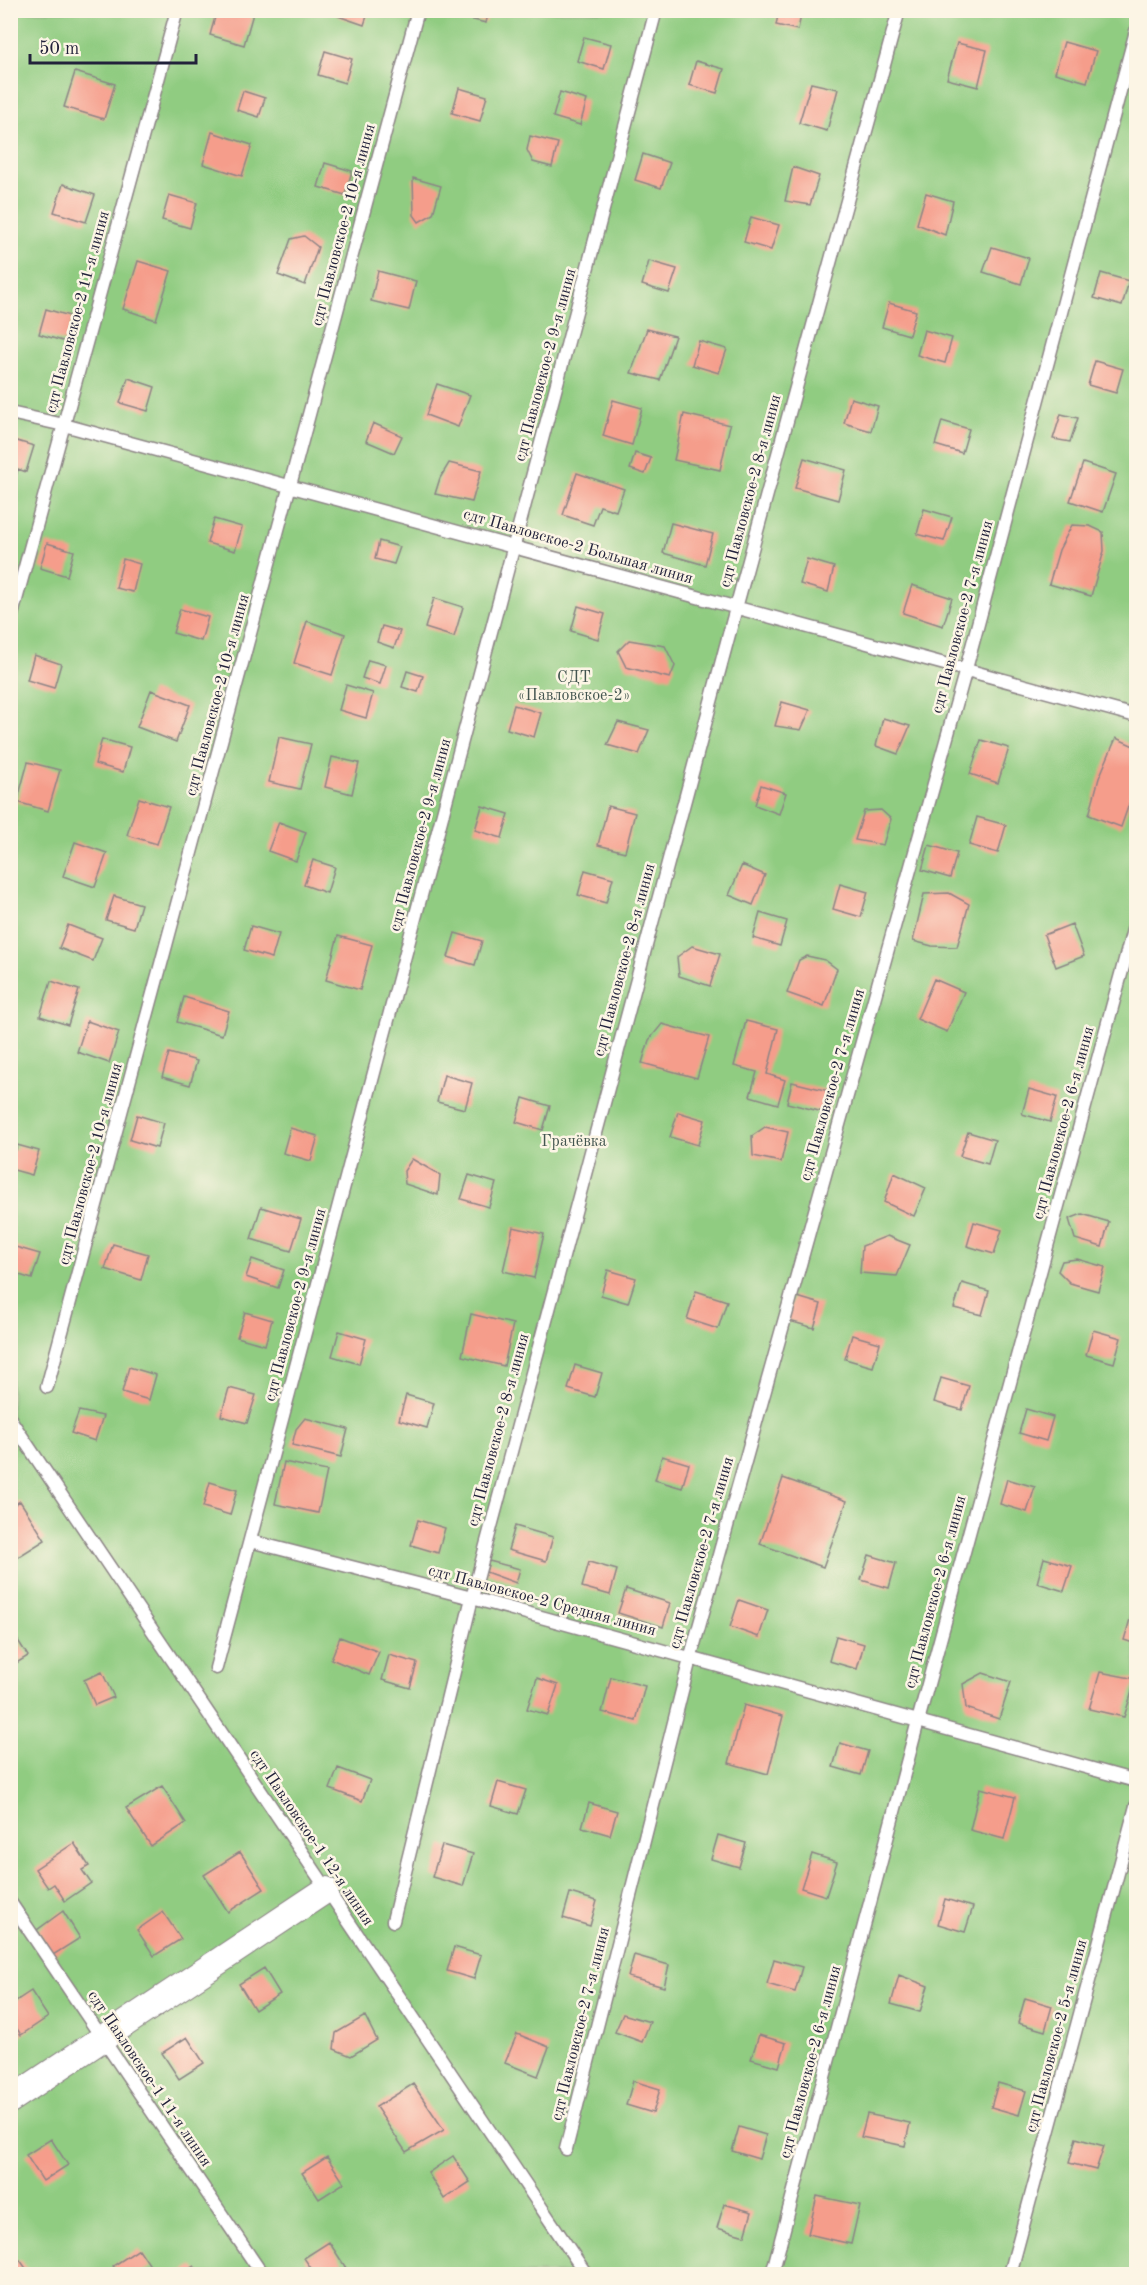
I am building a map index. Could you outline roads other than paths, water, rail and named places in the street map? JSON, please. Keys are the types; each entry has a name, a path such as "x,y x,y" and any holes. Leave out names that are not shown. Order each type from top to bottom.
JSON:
{"street":[{"path":"10,2100 326,1890"}],"lane":[{"name":"сдт Павловское-2 11-я линия","path":"10,622 177,10"},
{"name":"сдт Павловское-2 10-я линия","path":"47,1387 418,10"},
{"name":"сдт Павловское-2 9-я линия","path":"216,1668 656,10"},
{"name":"сдт Павловское-2 8-я линия","path":"393,1922 472,1598 736,608 899,10"},
{"name":"сдт Павловское-2 7-я линия","path":"566,2149 690,1659 966,669 1137,31"},
{"name":"сдт Павловское-2 Большая линия","path":"10,413 64,425 515,546 1137,716"},
{"name":"сдт Павловское-2 6-я линия","path":"772,2274 918,1721 1137,919"},
{"name":"сдт Павловское-1 12-я линия","path":"10,1419 586,2274"},
{"name":"сдт Павловское-2 Средняя линия","path":"250,1540 472,1598 1137,1780"},
{"name":"сдт Павловское-2 5-я линия","path":"1010,2274 1137,1806"},
{"name":"сдт Павловское-1 11-я линия","path":"10,1902 262,2274"}],"park label":[{"name":"СДТ «Павловское-2»","path":"574,687"},
{"name":"Грачёвка","path":"574,1142"}]}
